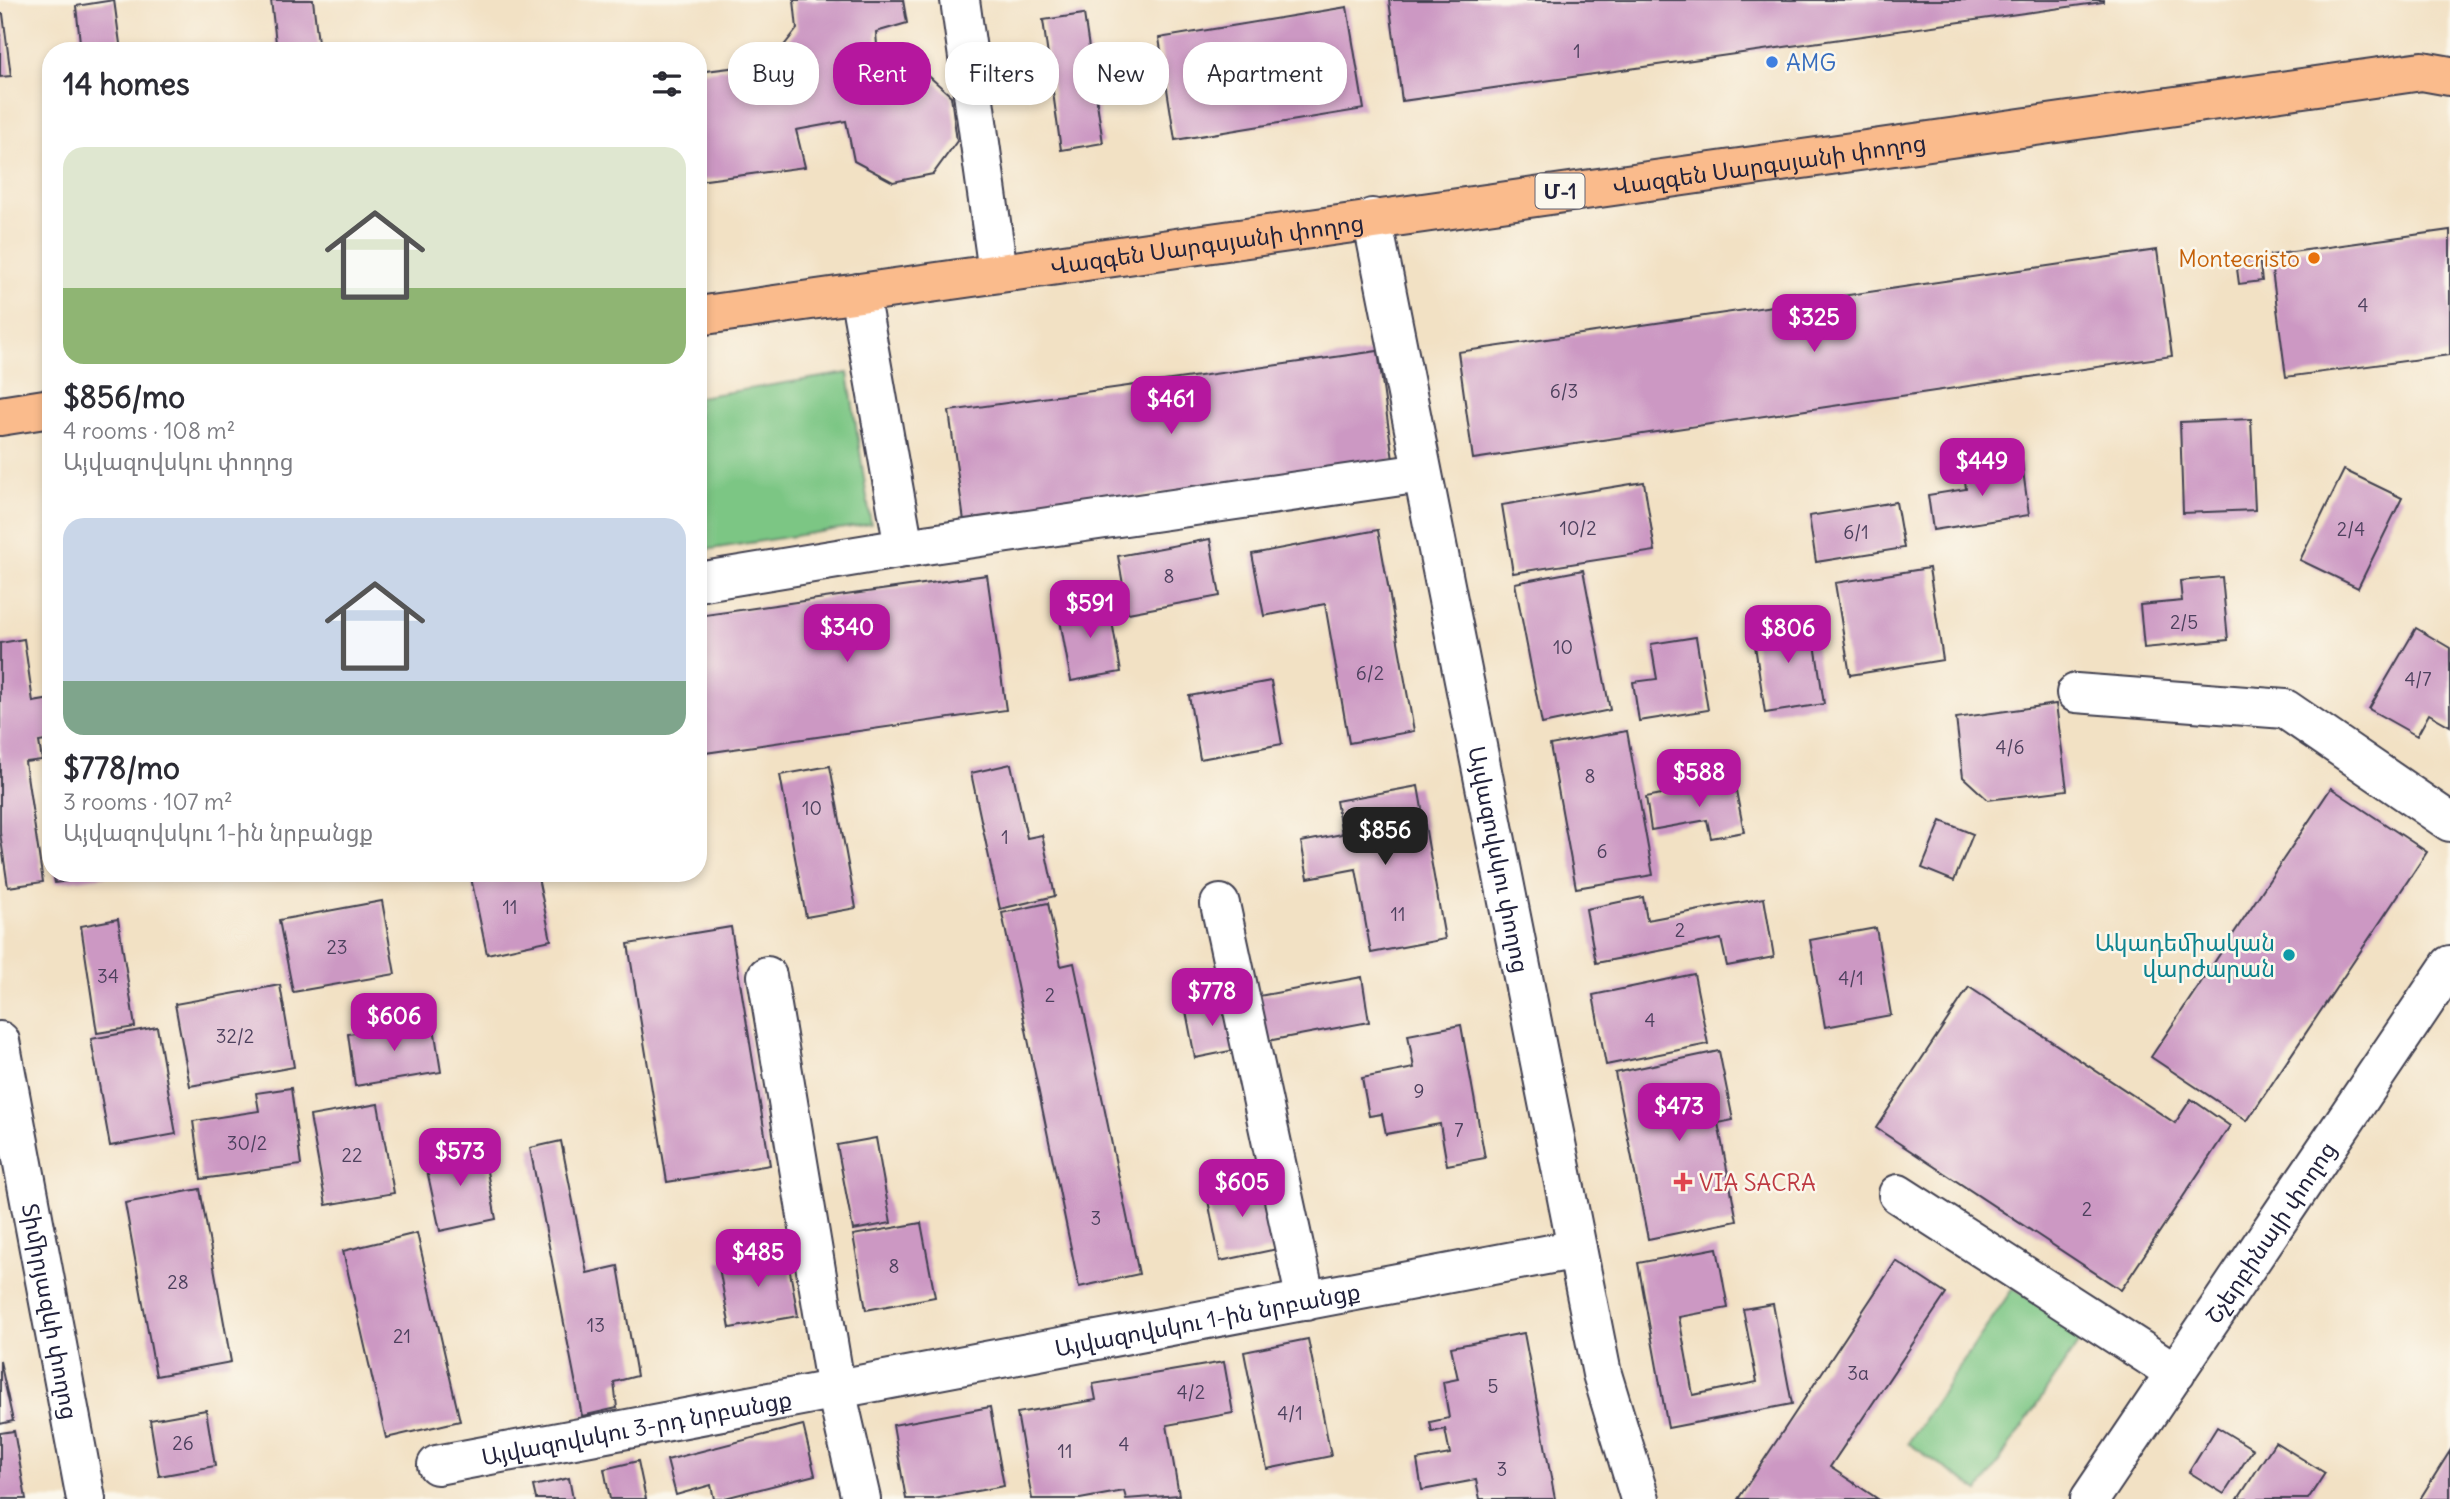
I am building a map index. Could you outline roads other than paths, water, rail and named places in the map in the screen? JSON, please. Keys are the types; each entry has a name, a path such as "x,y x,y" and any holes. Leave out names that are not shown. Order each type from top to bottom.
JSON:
{"highway":[{"name":"Վազգեն Սարգսյանի փողոց","path":"707,315 2441,65"},
{"path":"0,416 42,409"}],"street":[{"path":"960,0 998,272"},
{"name":"Այվազովսկու փողոց","path":"1372,218 1602,1374 1640,1499"},
{"path":"859,293 904,548"},
{"path":"707,581 904,548 1422,473"},
{"path":"2076,693 2285,709 2450,822"},
{"path":"1220,904 1306,1301"},
{"name":"Շչերբինայի փողոց","path":"2090,1499 2450,965"},
{"path":"767,976 836,1390 861,1499"},
{"name":"Տիմիրյազևի փողոց","path":"0,1041 86,1499"},
{"path":"1898,1194 2176,1373"},
{"name":"Այվազովսկու 1-ին նրբանցք","path":"836,1390 1577,1250"},
{"name":"Այվազովսկու 3-րդ նրբանցք","path":"438,1465 836,1390"}],"place":[{"name":"AMG","path":"1772,62"},
{"name":"Montecristo","path":"2314,258"},
{"name":"Ակադեմիական վարժարան","path":"2289,955"},
{"name":"VIA SACRA","path":"1683,1182"}]}
